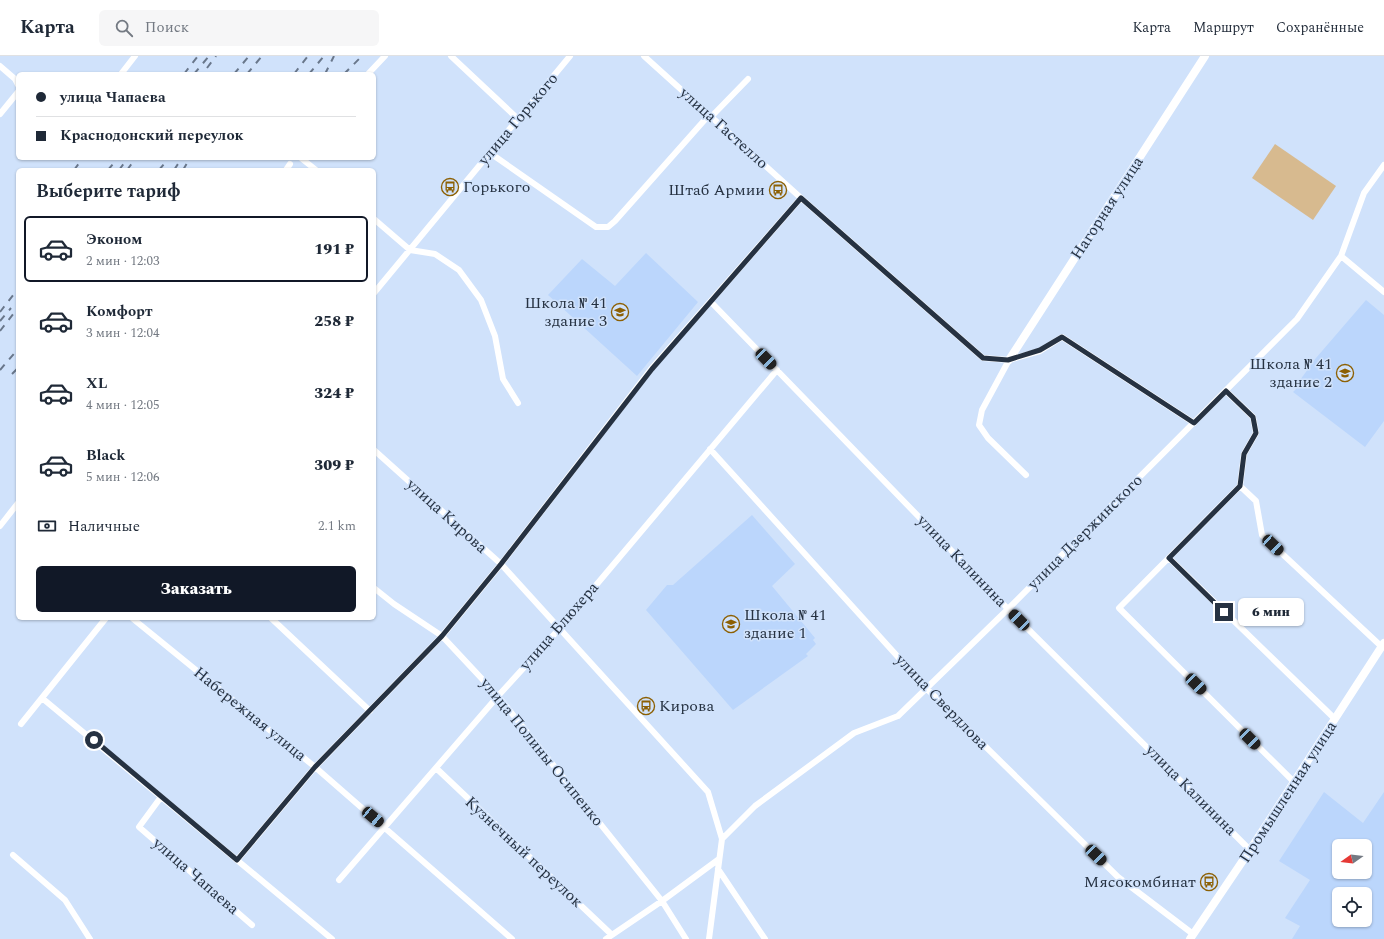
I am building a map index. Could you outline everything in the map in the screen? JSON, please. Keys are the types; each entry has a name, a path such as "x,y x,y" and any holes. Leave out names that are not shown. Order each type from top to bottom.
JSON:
{"street":[{"path":"123,72 135,56"},
{"path":"370,72 384,56"},
{"path":"451,56 518,119"},
{"name":"улица Горького","path":"376,291 570,56"},
{"name":"улица Гастелло","path":"644,56 801,198 983,358 1008,360 1040,350 1062,337 1194,423"},
{"name":"Нагорная улица","path":"1008,360 1205,56"},
{"path":"0,66 16,81"},
{"path":"490,153 596,227 608,227 710,116 748,79"},
{"path":"0,114 16,94"},
{"path":"304,160 314,168"},
{"path":"287,168 290,164"},
{"name":"улица Дзержинского","path":"722,839 755,806 854,733 898,716 1008,609 1297,319 1341,256 1364,193 1384,165"},
{"path":"237,860 315,767 442,636 501,564 652,369 801,198"},
{"path":"376,221 410,250 435,254 459,270 480,300 495,336 503,379 518,403"},
{"path":"1341,256 1384,292"},
{"name":"улица Калинина","path":"711,302 1008,609 1250,850"},
{"path":"1008,360 982,410 979,425 988,438 1026,475"},
{"name":"улица Блюхера","path":"339,880 498,696 560,628 778,370"},
{"path":"1226,391 1253,417 1256,433 1244,454 1240,486 1120,608 1294,782"},
{"name":"улица Свердлова","path":"710,449 927,689 1118,877 1191,937"},
{"name":"улица Кирова","path":"376,452 501,564 708,792 722,839 709,939"},
{"path":"1240,486 1256,501 1262,535 1383,645"},
{"path":"0,526 16,506"},
{"path":"1169,558 1335,719"},
{"name":"улица Полины Осипенко","path":"376,590 394,604 442,636 498,696 662,901 686,939"},
{"path":"21,724 104,620"},
{"name":"Набережная улица","path":"134,620 315,767 512,939"},
{"path":"273,620 370,711"},
{"name":"Промышленная улица","path":"1191,937 1250,850 1383,645"},
{"path":"42,698 332,939"},
{"name":"Кузнечный переулок","path":"436,768 612,935"},
{"name":"улица Чапаева","path":"161,797 139,828 252,925"},
{"path":"13,855 65,900 90,939"},
{"path":"606,939 662,901 719,859"},
{"path":"718,869 765,939"}],"shaded area":[{"path":"1275,144 1336,186 1313,220 1252,178"},
{"name":"Школа № 41 здание 3","path":"646,253 698,302 637,376 548,295 582,259 615,286"},
{"name":"Школа № 41 здание 2","path":"1366,300 1384,315 1384,421 1365,447 1293,392 1316,358"},
{"name":"Школа № 41 здание 1","path":"752,515 795,564 772,586 815,638 813,640 816,644 806,654 808,656 733,710 646,610 667,585 673,585"},
{"path":"1324,792 1363,823 1384,792 1384,939 1292,939 1300,926 1285,918 1310,880 1279,861"}],"railway":[{"path":"186,72 198,56"},
{"path":"196,72 209,56"},
{"path":"207,68 216,56"},
{"path":"236,72 249,56"},
{"path":"249,72 262,56"},
{"path":"296,72 308,56"},
{"path":"311,72 324,56"},
{"path":"326,72 334,56"},
{"path":"346,72 362,56"},
{"path":"76,168 82,160"},
{"path":"110,168 116,160"},
{"path":"120,168 126,160"},
{"path":"128,168 134,160"},
{"path":"161,168 167,160"},
{"path":"175,168 181,160"},
{"path":"184,168 189,160"},
{"path":"0,312 16,292"},
{"path":"0,321 11,308"},
{"path":"0,331 16,311"},
{"path":"0,370 16,351"},
{"path":"12,374 16,370"}],"place":[{"name":"Горького","path":"450,187"},
{"name":"Штаб Армии","path":"778,190"},
{"name":"Школа № 41 здание 3","path":"620,312"},
{"name":"Школа № 41 здание 2","path":"1345,373"},
{"name":"Школа № 41 здание 1","path":"731,624"},
{"name":"Кирова","path":"646,706"},
{"name":"Мясокомбинат","path":"1209,882"}],"route":[{"path":"94,740 237,860 315,767 442,636 501,564 652,369 801,198 983,358 1008,360 1040,350 1062,337 1194,423 1226,391 1253,417 1256,433 1244,454 1240,486 1169,558 1224,612"}]}
